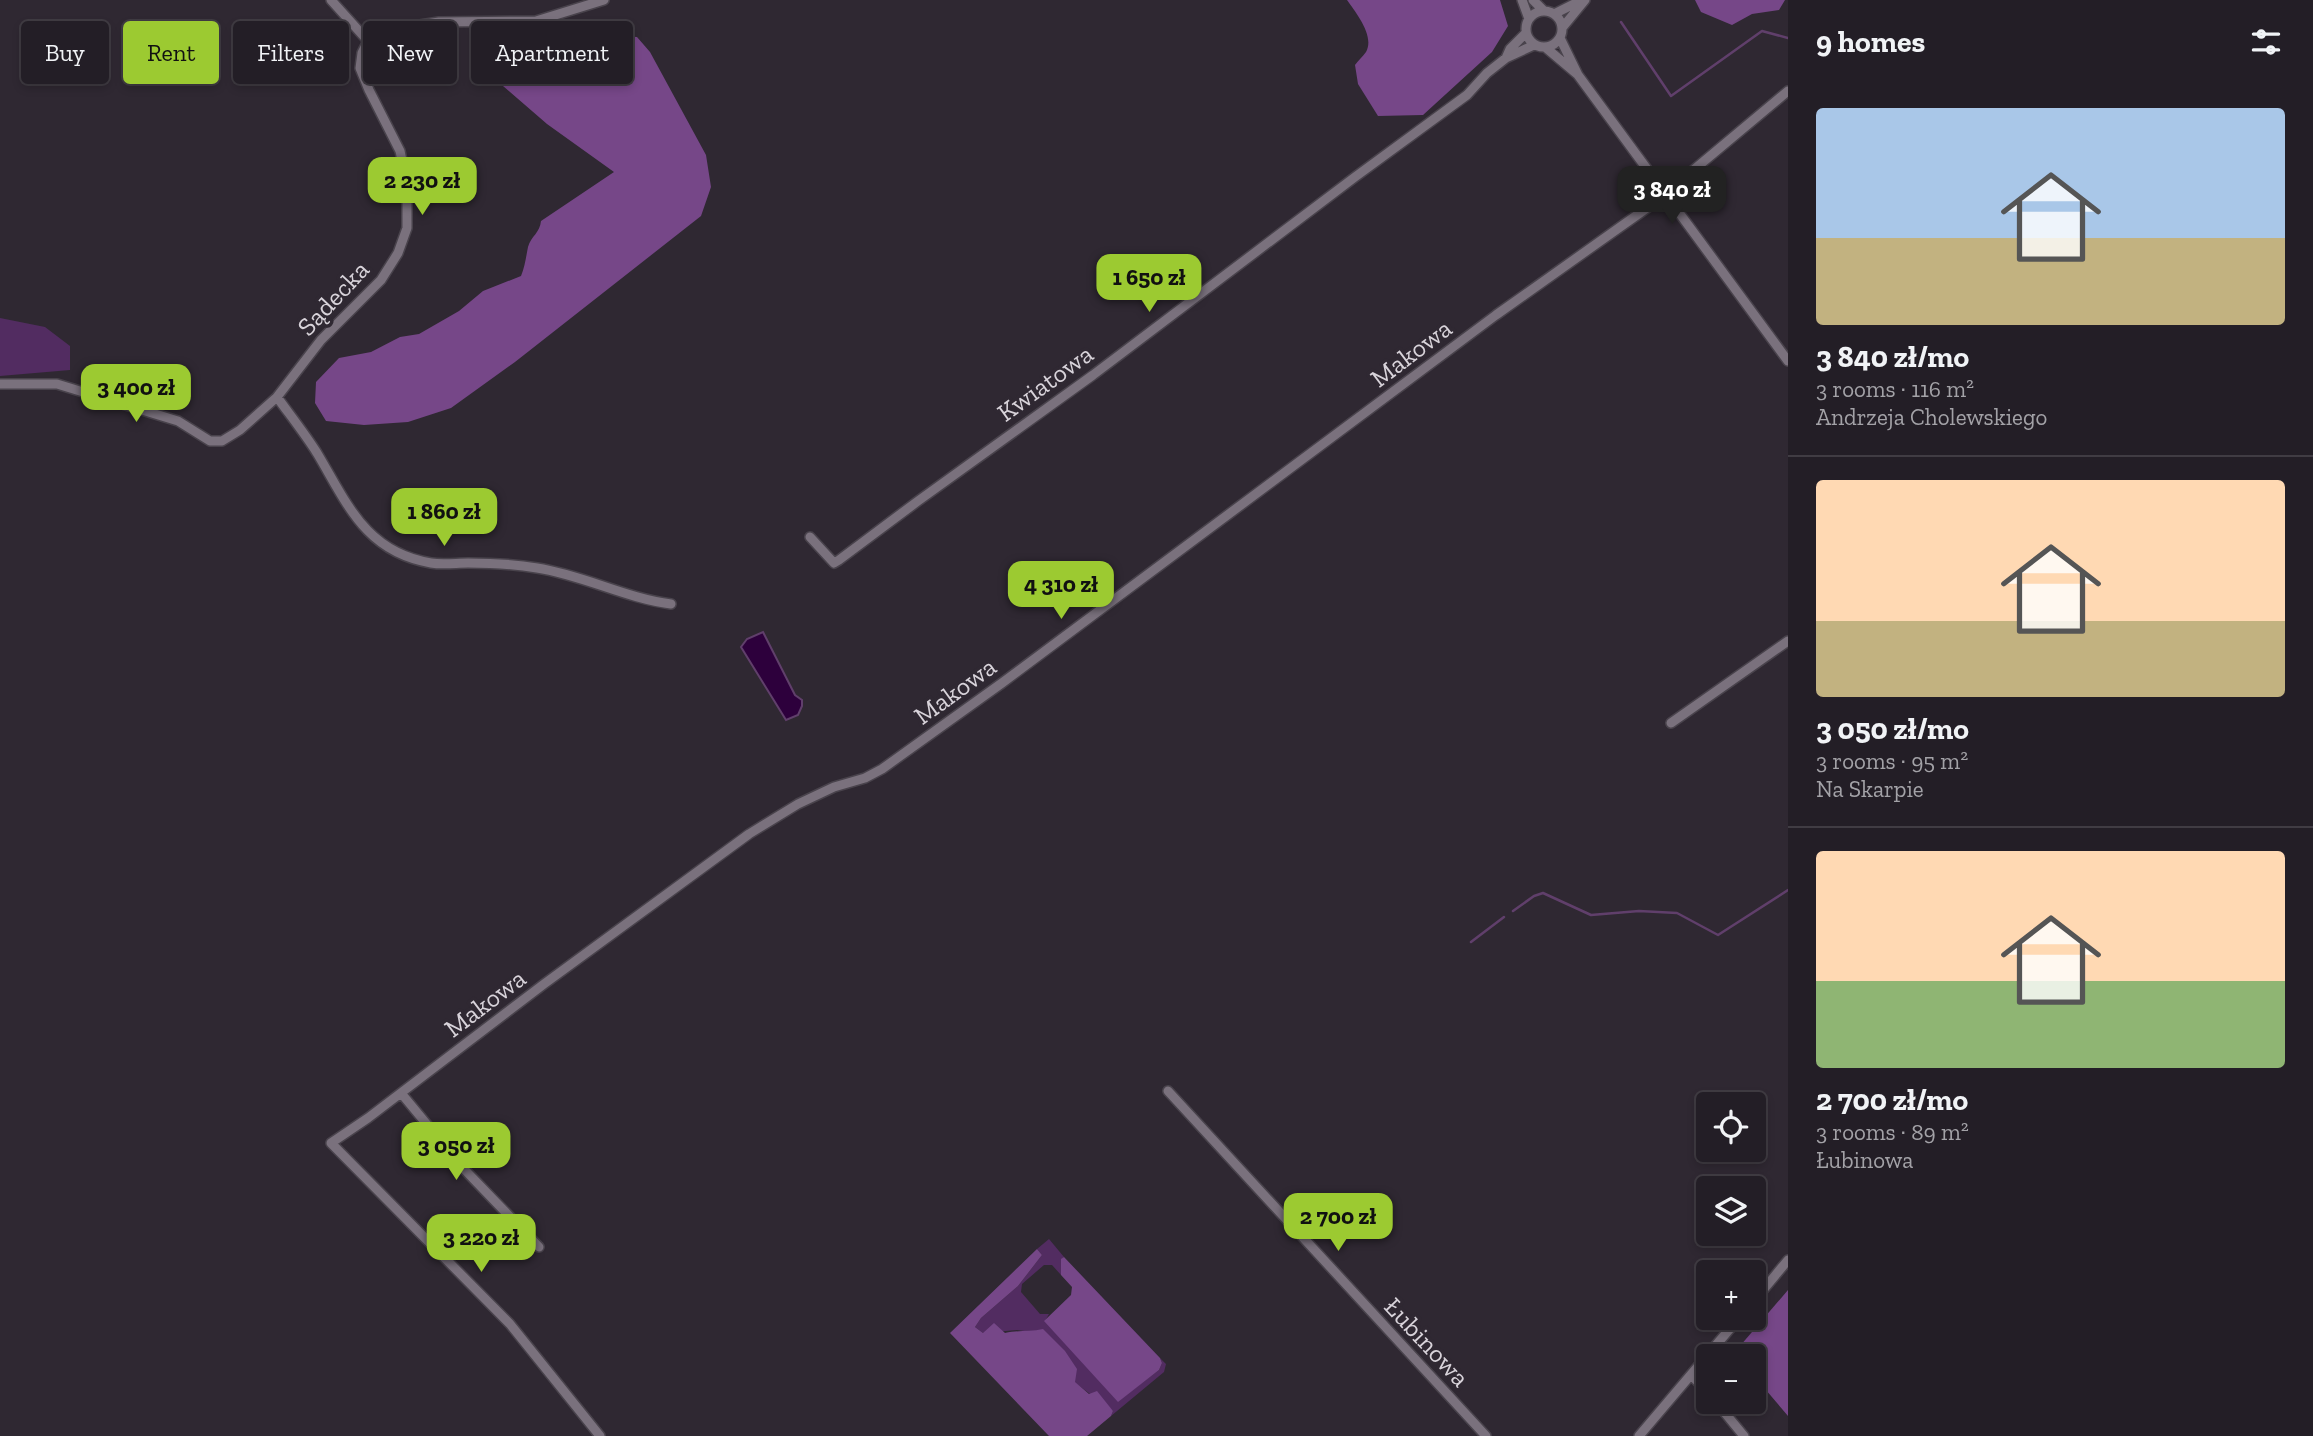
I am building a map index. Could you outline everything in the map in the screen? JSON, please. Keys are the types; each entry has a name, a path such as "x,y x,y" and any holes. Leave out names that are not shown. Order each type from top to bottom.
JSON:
{"street":[{"path":"331,0 363,35"},
{"path":"457,21 536,21 604,0"},
{"path":"1521,0 1529,19"},
{"path":"1533,0 1562,28"},
{"path":"1578,75 1545,47 1534,45 1526,33 1529,19 1534,14 1549,13 1583,2"},
{"path":"1545,47 1560,38 1562,28 1583,2"},
{"name":"Kwiatowa","path":"1506,58 1510,49 1526,33"},
{"path":"1560,38 1578,75 1788,361"},
{"name":"Kwiatowa","path":"810,537 834,563 839,560 1093,375 1467,95 1487,73 1506,58 1534,45"},
{"name":"Sądecka","path":"363,51 360,68 363,75"},
{"name":"Sądecka","path":"0,384 57,384 178,421 210,441 222,441 240,430 277,397 321,340 381,280 398,253 407,228 407,184 400,151 367,84"},
{"name":"Makowa","path":"600,1436 510,1324 331,1143 749,834 798,804 834,787 865,778 893,762 1496,315 1667,193 1788,91"},
{"path":"277,397 315,451 352,514 370,534 410,558 433,564 514,564 541,568 618,593 671,604"},
{"path":"1671,723 1788,641"},
{"name":"Łubinowa","path":"1168,1091 1486,1436"},
{"path":"401,1093 463,1168 539,1247"},
{"path":"1766,1287 1788,1260"},
{"path":"1639,1436 1730,1330"},
{"path":"1691,1375 1696,1380"},
{"path":"1726,1414 1744,1436"}],"shaded area":[{"path":"1347,0 1500,0 1508,26 1492,52 1423,115 1378,116 1358,84 1355,65 1366,52 1368,39 1363,25"},
{"path":"1695,0 1785,0 1779,10 1752,14 1732,25 1701,12"},
{"path":"633,37 637,37 650,52 706,155 711,187 701,216 515,362 451,408 408,422 364,425 326,421 315,403 316,382 339,358 371,352 400,337 419,334 459,311 483,291 521,276 528,247 541,221 614,172 547,124 501,84 633,84"},
{"path":"0,318 45,327 70,346 70,370 0,376"},
{"path":"763,632 795,695 802,700 798,715 786,720 741,647 747,639"},
{"path":"1049,1239 1064,1257 1061,1260 1061,1275 1052,1265 1044,1265 1022,1284 1021,1292 1040,1314 1049,1314 1045,1321 1118,1401 1159,1370 1162,1363 1160,1358 1166,1364 1164,1372 1111,1416 1113,1411 1074,1382 1031,1332 1017,1330 983,1333 975,1327 981,1318 1018,1286 1042,1255 1037,1249"},
{"path":"1037,1249 1042,1255 1018,1286 981,1318 975,1327 983,1333 994,1323 1005,1333 1043,1329 1065,1351 1077,1369 1075,1382 1089,1394 1097,1391 1113,1411 1111,1416 1087,1436 1049,1436 950,1333"},
{"path":"1064,1257 1162,1363 1159,1370 1118,1402 1044,1321 1071,1295 1072,1287 1061,1275 1061,1259"},
{"path":"1788,1290 1788,1416 1766,1390 1766,1344 1742,1344 1754,1330 1766,1330 1766,1316"}],"waterway":[{"path":"1621,22 1671,96 1762,31 1788,38"},
{"path":"1513,911 1543,893 1591,915 1639,911 1677,913 1718,935 1788,890"},
{"path":"1471,942 1504,917"}]}
